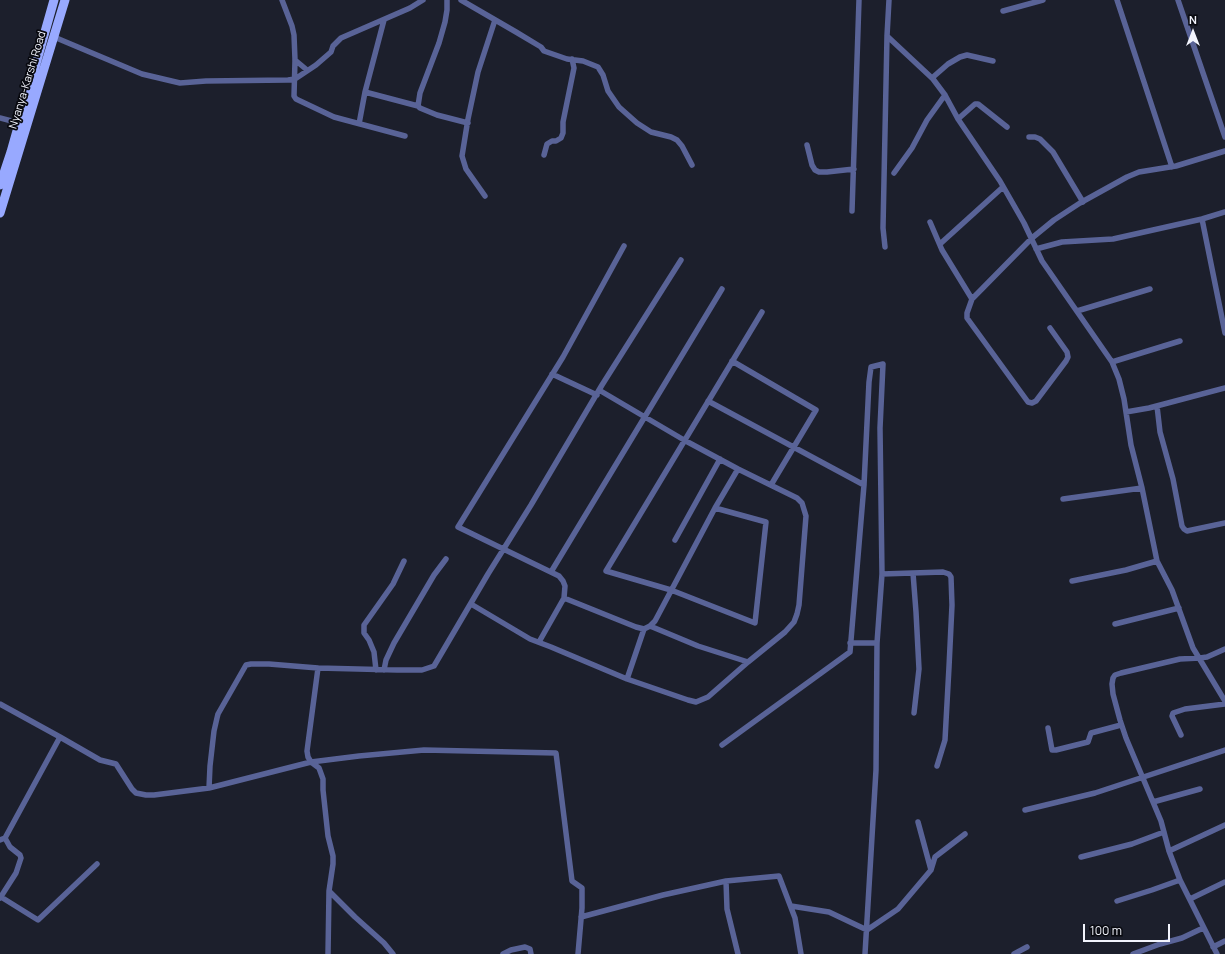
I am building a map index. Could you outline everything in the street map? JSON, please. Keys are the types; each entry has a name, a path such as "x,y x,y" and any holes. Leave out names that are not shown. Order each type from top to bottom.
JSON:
{"main road":[{"name":"Nyanya-Karshi Road","path":"0,213 34,85 54,0"},
{"name":"Nyanya-Karshi Road","path":"0,185 19,123 54,37 65,0"}],"street":[{"path":"282,0 292,26 295,60 294,96 296,99 334,117 405,136"},
{"path":"54,37 142,74 180,83 206,81 288,80 295,78 324,58 331,52 341,38 410,8 423,0"},
{"path":"418,106 420,94 439,43 445,22 447,0"},
{"path":"461,0 541,47 544,51 567,59 583,61 598,68 603,75 608,91 619,107 637,123 651,132 677,140 682,146 692,165"},
{"path":"852,211 859,0"},
{"path":"885,247 883,228 889,0"},
{"path":"1003,11 1043,0"},
{"path":"1117,0 1172,167"},
{"path":"1178,0 1225,137"},
{"path":"359,124 365,92 384,20"},
{"path":"485,196 472,179 463,162 462,156 478,72 495,20"},
{"path":"887,36 932,78 945,95 958,119 1003,187 1032,238 1042,261 1112,362 1119,379 1131,445 1142,488 1157,561 1172,590 1193,648 1225,703 1185,709 1173,713 1172,716 1181,734"},
{"path":"932,78 948,64 967,55 993,61"},
{"path":"544,155 547,144 561,138 563,133 563,122 574,68 572,59"},
{"path":"295,60 307,70"},
{"path":"365,92 418,106 437,115 468,123"},
{"path":"894,173 912,148 927,120 945,95"},
{"path":"958,119 975,104 978,104 1007,127"},
{"path":"0,118 19,123"},
{"path":"1029,137 1040,139 1053,152 1083,202"},
{"path":"807,145 812,165 818,172 854,170"},
{"path":"1050,328 1067,352 1068,356 1066,361 1036,401 1032,403 1028,402 967,318 966,313 972,299 1032,238 1054,220 1127,177 1139,172 1172,167 1225,151"},
{"path":"940,244 1003,187"},
{"path":"1036,249 1062,242 1113,239 1202,219 1225,212"},
{"path":"1202,219 1225,333"},
{"path":"930,222 940,244 972,299"},
{"path":"539,642 564,598 565,586 563,581 559,576 458,527 552,374 624,246"},
{"path":"209,788 214,731 218,714 246,665 269,664 318,668 376,670 422,670 434,666 598,392 681,260"},
{"path":"551,572 722,289"},
{"path":"1077,311 1150,289"},
{"path":"715,508 766,522 756,623 671,590 606,571 762,312"},
{"path":"1112,362 1180,341"},
{"path":"732,361 816,410 771,485"},
{"path":"722,745 850,652 864,486 869,382 871,367 884,364 880,428 882,574 877,643 876,770 865,954"},
{"path":"471,604 530,639 627,679 696,702 708,698 790,627 797,614 806,516 802,503 797,498 738,469 598,392 552,374"},
{"path":"1126,412 1157,406 1225,388"},
{"path":"708,401 795,447 864,486"},
{"path":"1157,406 1160,432 1173,479 1182,526 1187,531 1225,523"},
{"path":"675,540 720,459"},
{"path":"627,679 644,629 655,621 715,508 738,469"},
{"path":"1063,499 1142,488"},
{"path":"384,670 386,660 394,643 434,575 446,560"},
{"path":"376,670 374,652 364,633 364,625 393,584 404,561"},
{"path":"1072,581 1126,570 1157,561"},
{"path":"882,574 943,572 949,574 951,577 951,628 945,740 937,766"},
{"path":"912,573 919,669 914,713"},
{"path":"564,598 644,629"},
{"path":"1115,624 1179,608"},
{"path":"650,626 698,646 748,662"},
{"path":"850,643 877,643"},
{"path":"1217,954 1180,880 1169,851 1161,821 1121,725 1112,684 1115,675 1180,658 1207,657 1225,649"},
{"path":"318,668 307,751 308,757 311,762 319,768 323,779 328,836 333,864 329,891 328,954"},
{"path":"0,704 100,760 116,764 132,789 136,793 140,794 154,795 209,788 311,762 424,750 556,753 572,881 582,888 578,954"},
{"path":"1048,728 1052,750 1056,750 1088,742 1091,733 1121,725"},
{"path":"60,737 2,839 20,855 21,858 16,873 0,897 38,920 97,864"},
{"path":"1025,810 1095,793 1225,750"},
{"path":"1153,802 1200,789"},
{"path":"918,822 931,870"},
{"path":"1169,851 1225,825"},
{"path":"1080,857 1132,844 1164,832"},
{"path":"867,930 898,909 931,870 935,857 965,834"},
{"path":"581,917 662,895 726,881 779,876 795,918 801,954"},
{"path":"1117,901 1180,880"},
{"path":"726,881 727,909 738,954"},
{"path":"1190,899 1225,882"},
{"path":"329,891 384,943 393,954"},
{"path":"791,906 830,912 867,930"},
{"path":"1133,954 1182,938 1204,928"},
{"path":"1213,947 1225,941"},
{"path":"1014,954 1027,947"},
{"path":"503,954 511,950 525,948 530,950 531,954"}]}
